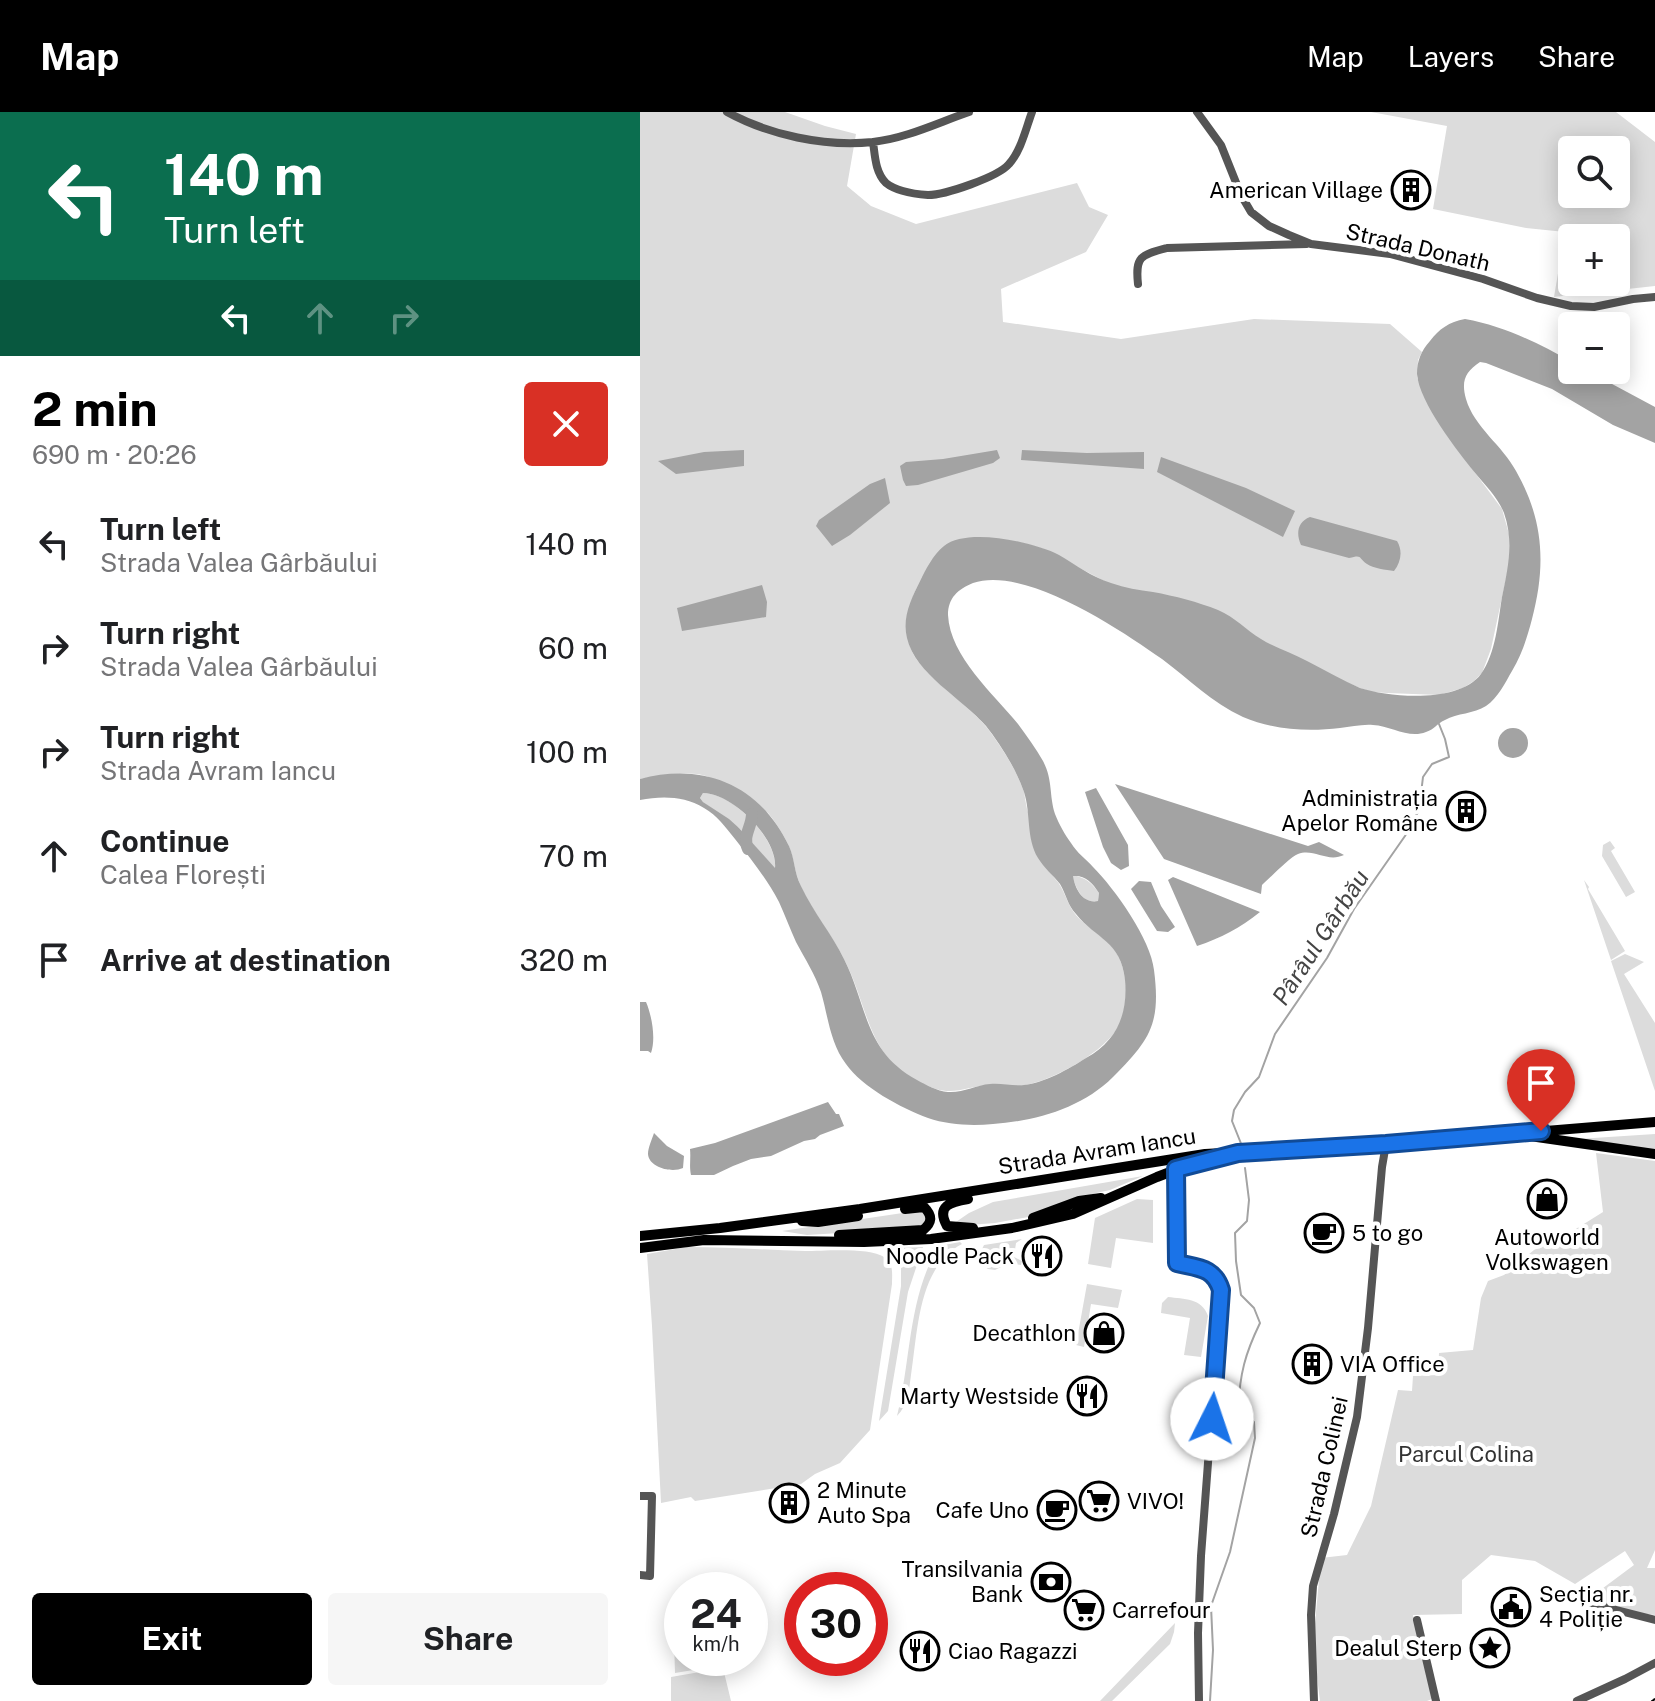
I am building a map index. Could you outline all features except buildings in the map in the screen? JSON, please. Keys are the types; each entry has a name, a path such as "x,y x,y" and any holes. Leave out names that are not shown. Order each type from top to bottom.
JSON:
{"main road":[{"path":"1243,1153 1655,1122"},
{"path":"1513,1133 1655,1154"},
{"name":"Strada Avram Iancu","path":"640,1248 704,1240 864,1242 931,1239 1012,1228 1073,1214 1176,1169 1243,1153"},
{"name":"Strada Avram Iancu","path":"640,1236 777,1220 1190,1156 1243,1153"},
{"path":"999,1187 974,1198 951,1202 943,1212 947,1226 971,1228 1004,1224 1041,1216 1079,1201 1114,1197"},
{"path":"777,1220 818,1222 917,1207 924,1207 931,1219 923,1230 823,1236 802,1241"}],"street":[{"path":"727,112 753,125 802,137 873,142 916,132 969,112"},
{"path":"873,142 876,167 885,182 901,191 931,195 997,174 1011,163 1032,112"},
{"name":"Strada Donath","path":"1197,112 1221,145 1251,212 1269,226 1311,244 1390,254 1571,306 1594,307 1655,297"},
{"path":"1138,284 1138,261 1167,248 1311,244"},
{"name":"Strada Colinei","path":"1314,1701 1311,1676 1313,1586 1357,1417 1386,1144"},
{"path":"1176,1169 1177,1263 1212,1273 1218,1279 1221,1290 1201,1556 1199,1701"},
{"path":"640,1496 652,1496 650,1576 640,1575"},
{"path":"1581,1601 1655,1620"},
{"path":"1417,1620 1436,1701"},
{"path":"1577,1701 1655,1663"}],"green space":[{"path":"640,112 785,112 856,134 847,186 871,206 916,224 1077,183 1089,207 1108,215 1086,252 1001,289 1003,322 1121,339 1254,319 1390,324 1422,352 1418,360 1417,378 1436,418 1502,509 1509,534 1510,560 1491,649 1482,673 1474,681 1463,688 1439,695 1372,692 1360,688 1106,582 1044,549 1023,543 1006,540 922,577 909,613 909,642 914,656 988,729 1021,783 1032,825 1050,872 1076,915 1110,944 1123,968 1125,1002 1122,1018 1113,1035 1078,1063 1049,1078 1025,1085 989,1085 950,1091 936,1089 913,1079 896,1066 874,1035 843,957 804,894 788,844 768,813 728,787 700,774 640,779"},
{"path":"1371,112 1616,112 1655,142 1655,286 1630,289 1630,224 1558,224 1558,231 1433,209 1447,126"},
{"path":"1558,273 1558,296 1563,296 1554,297"},
{"path":"703,793 727,801 751,820 769,844 775,869 739,828 703,802 700,798"},
{"path":"1610,841 1615,848 1611,851 1635,892 1626,897 1602,856 1603,845"},
{"path":"1072,875 1085,879 1093,886 1099,893 1098,901 1084,898"},
{"path":"1584,880 1625,951 1611,960"},
{"path":"1625,954 1644,962 1624,974 1655,1023 1655,1091 1611,961"},
{"path":"1655,1134 1655,1151 1578,1139"},
{"name":"Parcul Colina","path":"1596,1153 1655,1161 1655,1550 1647,1568 1655,1568 1655,1615 1630,1612 1587,1600 1634,1565 1625,1551 1575,1584 1535,1561 1491,1555 1462,1580 1462,1614 1413,1615 1432,1699 1320,1701 1313,1645 1321,1558 1347,1555 1371,1506 1398,1390 1412,1391 1413,1376 1438,1375 1439,1353 1473,1350 1481,1298 1488,1281 1504,1275 1534,1250 1603,1212"},
{"path":"1143,1176 1034,1216 995,1223 953,1224 993,1202"},
{"path":"1137,1199 1153,1200 1153,1243 1116,1238 1111,1268 1088,1264 1095,1218"},
{"path":"923,1212 927,1218 921,1228 807,1235 782,1231"},
{"path":"1022,1239 1016,1243 1014,1257 1022,1261 1021,1265 1009,1263 995,1270 979,1263 977,1255 984,1245"},
{"path":"962,1244 947,1254 936,1268 928,1284 907,1397 897,1416 921,1286 939,1246"},
{"path":"687,1247 858,1251 877,1254 889,1262 892,1284 870,1430 840,1463 801,1484 695,1501 691,1497 661,1503 647,1254"},
{"path":"923,1247 908,1292 888,1411 879,1421 901,1286 901,1264 894,1254 899,1248"},
{"path":"1087,1284 1122,1290 1118,1308 1091,1304 1084,1347 1076,1345"},
{"path":"1168,1297 1192,1300 1205,1310 1208,1316 1201,1357 1184,1355 1190,1318 1161,1313 1162,1303"},
{"path":"1175,1623 1170,1644 1112,1701 1100,1701"},
{"path":"725,1676 731,1701 671,1701 671,1677"}],"shaded area":[{"path":"1465,319 1520,336 1558,354 1558,384 1612,384 1655,407 1655,443 1613,425 1552,389 1486,363 1480,362 1468,373 1464,387 1470,409 1516,471 1532,507 1540,544 1539,580 1530,626 1519,658 1498,695 1481,709 1450,718 1420,734 1369,725 1316,730 1278,727 1232,711 1122,632 1044,591 994,580 963,588 952,599 948,609 956,646 1037,752 1046,768 1055,814 1064,833 1111,888 1139,930 1154,970 1154,1018 1136,1052 1101,1088 1073,1105 1042,1116 977,1125 952,1124 917,1114 872,1089 853,1073 836,1047 816,979 779,902 758,869 721,822 704,808 673,798 640,800 640,779 664,774 708,777 728,783 762,807 789,846 799,881 844,959 877,1042 887,1056 917,1080 932,1088 954,1092 990,1084 1032,1084 1072,1067 1097,1051 1113,1035 1125,1004 1123,967 1113,949 1073,911 1060,884 1038,858 1032,842 1024,792 997,741 976,716 929,675 912,651 906,631 913,595 933,558 944,546 968,538 1001,538 1048,550 1111,583 1178,597 1218,610 1266,642 1360,688 1406,696 1458,690 1481,674 1490,656 1498,626 1509,545 1504,513 1492,492 1440,426 1419,385 1420,356 1433,337 1449,324","holes":["703,793 715,795 739,809 761,831 774,856 775,868 739,828 700,798","1073,876 1081,877 1099,893 1098,901 1088,900 1081,894"]},
{"path":"744,450 744,466 676,474 658,461 704,452"},
{"path":"997,450 1000,458 993,463 918,485 906,486 903,480 900,466 906,462"},
{"path":"1022,450 1144,452 1144,469 1021,460"},
{"path":"1161,457 1246,488 1295,511 1283,537 1157,472"},
{"path":"885,478 890,503 832,546 816,526 819,520 870,484"},
{"path":"1310,517 1397,541 1401,553 1396,568 1394,571 1380,569 1358,557 1349,558 1301,545 1299,529 1302,522"},
{"path":"762,585 767,602 766,617 682,631 677,608"},
{"path":"1513,728 1519,729 1527,737 1527,749 1519,757 1513,758 1507,757 1499,749 1498,743 1499,737 1507,729"},
{"path":"1115,784 1308,846 1319,842 1344,855 1298,854 1262,885 1261,894 1164,859"},
{"path":"1096,788 1128,845 1129,866 1121,870 1111,863 1103,847 1085,792"},
{"path":"1173,877 1260,912 1230,932 1197,946 1168,880"},
{"path":"1139,881 1151,882 1161,906 1175,927 1168,932 1157,931 1131,889"},
{"path":"640,1002 646,1002 652,1021 651,1053 640,1051"},
{"path":"828,1102 839,1114 844,1126 714,1175 691,1175 690,1149"},
{"path":"654,1133 667,1146 684,1156 683,1168 667,1169 652,1163 648,1154"}],"waterway":[{"name":"Pârâul Gârbău","path":"1242,1146 1232,1121 1234,1110 1259,1077 1275,1034 1327,958 1354,909 1405,836 1419,810 1423,777 1432,764 1449,757 1439,724"},
{"path":"748,849 746,840 752,814"},
{"name":"Pârâul Gârbău","path":"1210,1701 1213,1650 1211,1606 1230,1552 1255,1438 1254,1422 1238,1409 1244,1364 1260,1323 1254,1308 1241,1295 1236,1261 1235,1233 1247,1221 1249,1200 1245,1168"}],"place":[{"name":"American Village","path":"1411,190"},
{"name":"Administrația Apelor Române","path":"1466,811"},
{"name":"Autoworld Volkswagen","path":"1547,1199"},
{"name":"5 to go","path":"1324,1233"},
{"name":"Noodle Pack","path":"1042,1256"},
{"name":"Decathlon","path":"1104,1333"},
{"name":"VIA Office","path":"1312,1364"},
{"name":"Marty Westside","path":"1087,1396"},
{"name":"VIVO!","path":"1099,1501"},
{"name":"2 Minute Auto Spa","path":"789,1503"},
{"name":"Cafe Uno","path":"1057,1510"},
{"name":"Transilvania Bank","path":"1051,1582"},
{"name":"Secția nr. 4 Poliție","path":"1511,1607"},
{"name":"Carrefour","path":"1084,1610"},
{"name":"Dealul Sterp","path":"1490,1648"},
{"name":"Ciao Ragazzi","path":"920,1651"}],"route":[{"path":"1212,1419 1221,1290 1218,1279 1212,1273 1177,1263 1176,1169 1238,1153 1541,1131"}]}
